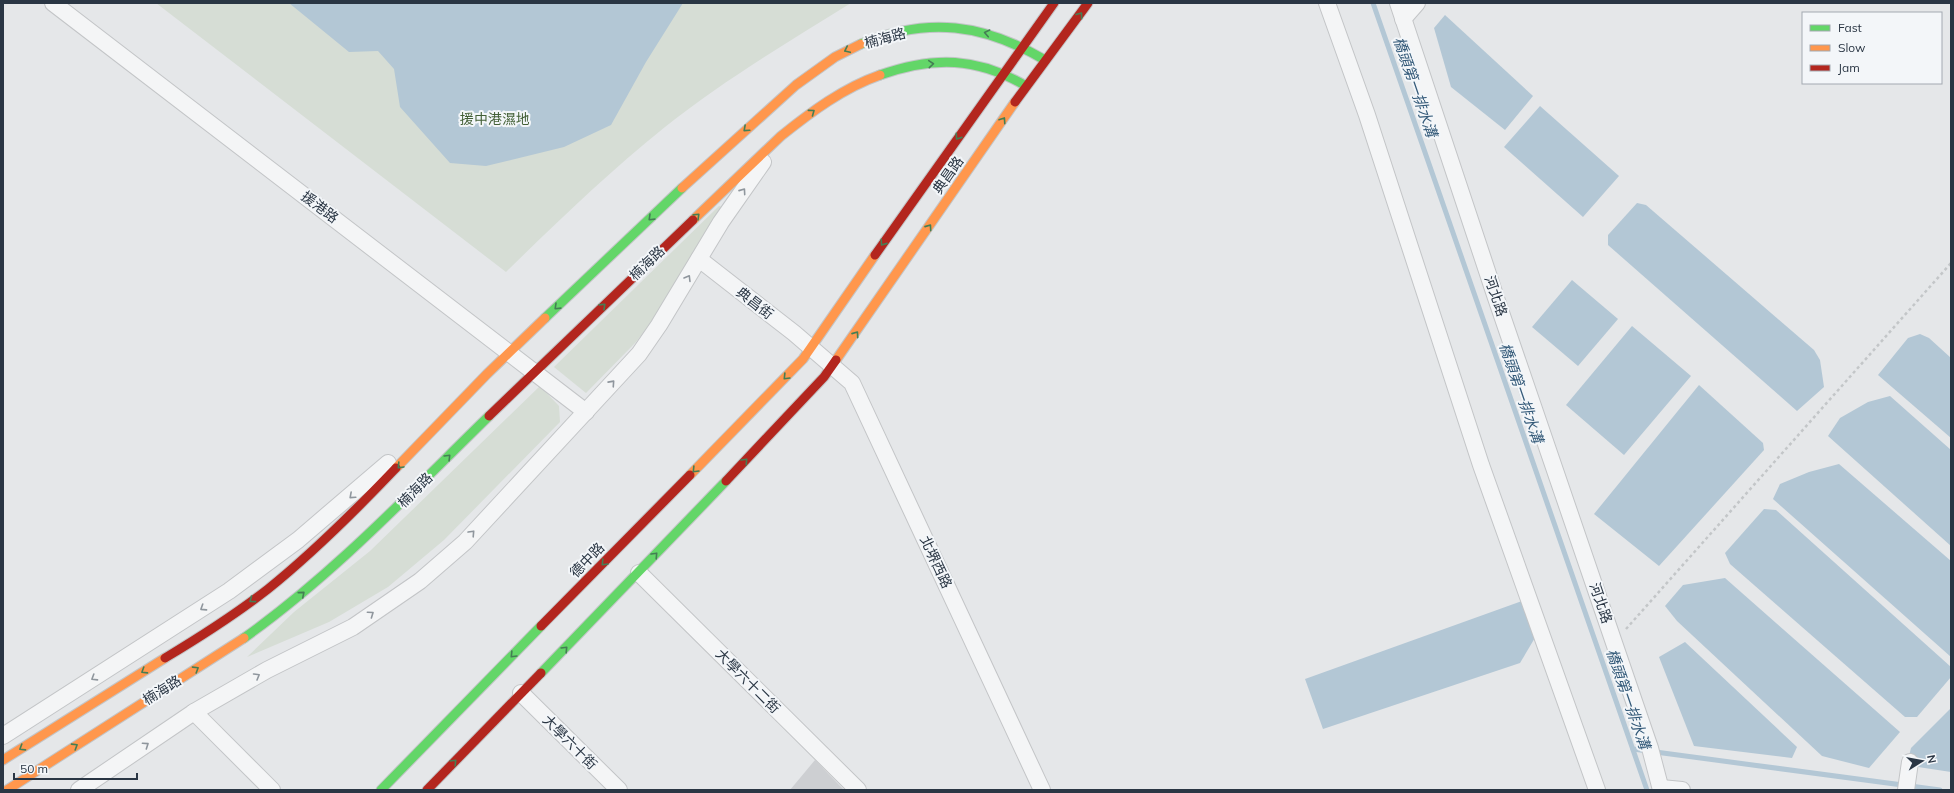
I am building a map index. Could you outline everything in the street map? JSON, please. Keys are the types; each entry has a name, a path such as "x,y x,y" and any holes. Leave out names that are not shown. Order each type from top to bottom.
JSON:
{"street":[{"name":"援港路","path":"53,3 586,412"},
{"name":"典昌路","path":"812,348 1003,73 1054,3"},
{"name":"典昌路","path":"834,366 1026,86 1088,3"},
{"path":"1327,3 1367,114 1481,465 1597,790"},
{"name":"河北路","path":"1398,3 1496,298 1615,642 1650,748 1660,785"},
{"path":"1403,19 1417,3"},
{"name":"楠海路","path":"3,760 226,620 280,580 338,527 392,474 509,352 712,160 801,80 840,54 885,35 932,27 964,28 999,36 1024,46 1045,60"},
{"name":"楠海路","path":"7,790 223,652 279,613 361,542 534,371 781,136 812,112 844,91 890,71 926,64 956,62 979,65 1003,73 1026,86"},
{"name":"楠海路","path":"79,790 194,712 267,670 353,627 420,581 465,542 639,354 721,222 781,136"},
{"name":"典昌街","path":"699,259 812,348"},
{"name":"北堺西路","path":"812,348 852,383 1042,790"},
{"name":"德中路","path":"381,790 803,359 812,348"},
{"path":"427,790 639,573 834,366"},
{"name":"楠海路","path":"3,736 229,591 292,545 347,500 485,376"},
{"name":"大學六十二街","path":"639,573 858,790"},
{"name":"大學六十街","path":"521,694 619,790"},
{"path":"194,712 272,790"},
{"path":"1906,785 1910,762"},
{"path":"1660,785 1682,790"}],"path":[{"path":"1615,642 1951,263"}],"green space":[{"name":"援中港濕地","path":"156,3 851,3 733,78 665,127 604,179 506,272"},
{"path":"719,206 723,207 653,320 636,342 586,393 554,367"},
{"path":"540,386 559,406 560,422 444,540 388,587 329,622 247,657 294,612 370,551"}],"water":[{"path":"289,3 683,3 646,62 611,125 564,147 486,166 450,163 400,107 394,69 378,51 349,52"},
{"path":"1445,15 1533,96 1505,130 1451,87 1434,28"},
{"path":"1540,106 1619,176 1583,217 1504,147"},
{"path":"1637,203 1646,205 1814,350 1820,360 1824,387 1797,411 1608,245 1608,235"},
{"path":"1572,280 1618,319 1578,366 1532,327"},
{"path":"1632,326 1691,376 1624,455 1566,405"},
{"path":"1920,334 1929,338 1951,358 1951,438 1878,375 1908,338"},
{"path":"1699,385 1763,443 1764,450 1659,566 1594,514"},
{"path":"1890,396 1951,450 1951,546 1828,436 1840,418 1868,402"},
{"path":"1839,464 1951,561 1951,657 1773,499 1780,484 1809,472"},
{"path":"1764,509 1776,510 1951,667 1951,677 1917,717 1905,717 1730,564 1725,553"},
{"path":"1725,578 1900,732 1869,768 1822,756 1677,621 1665,606 1683,585"},
{"path":"1522,601 1536,636 1520,663 1323,729 1305,679"},
{"path":"1685,642 1797,747 1792,758 1694,746 1659,657"},
{"path":"1951,708 1951,772 1918,767 1909,756 1911,748"}],"building":[{"path":"815,760 844,790 790,790"}],"waterway":[{"name":"橋頭第一排水溝","path":"1373,3 1647,790"},
{"path":"1633,749 1940,790"}],"traffic: fast":[{"path":"861,44 886,35 909,30 933,27 955,28 1000,38 1045,60"},
{"path":"880,75 919,65 937,62 955,62 990,69 1008,76 1026,86"},
{"path":"545,318 682,188"},
{"path":"244,638 309,587 371,532 489,416"},
{"path":"541,673 726,481"},
{"path":"381,790 541,626"}],"traffic: slow":[{"path":"682,188 796,85 835,57 861,44"},
{"path":"693,220 792,127 828,101 866,80 880,75"},
{"path":"836,360 1015,102"},
{"path":"690,475 803,359 875,255"},
{"path":"396,468 487,374 545,318"},
{"path":"7,790 244,638"},
{"path":"3,760 165,658"}],"traffic: jam":[{"path":"875,255 1054,3"},
{"path":"1015,102 1088,3"},
{"path":"489,416 693,220"},
{"path":"726,481 824,377 836,360"},
{"path":"165,658 218,625 268,589 334,530 396,468"},
{"path":"541,626 690,475"},
{"path":"427,790 541,673"}]}
